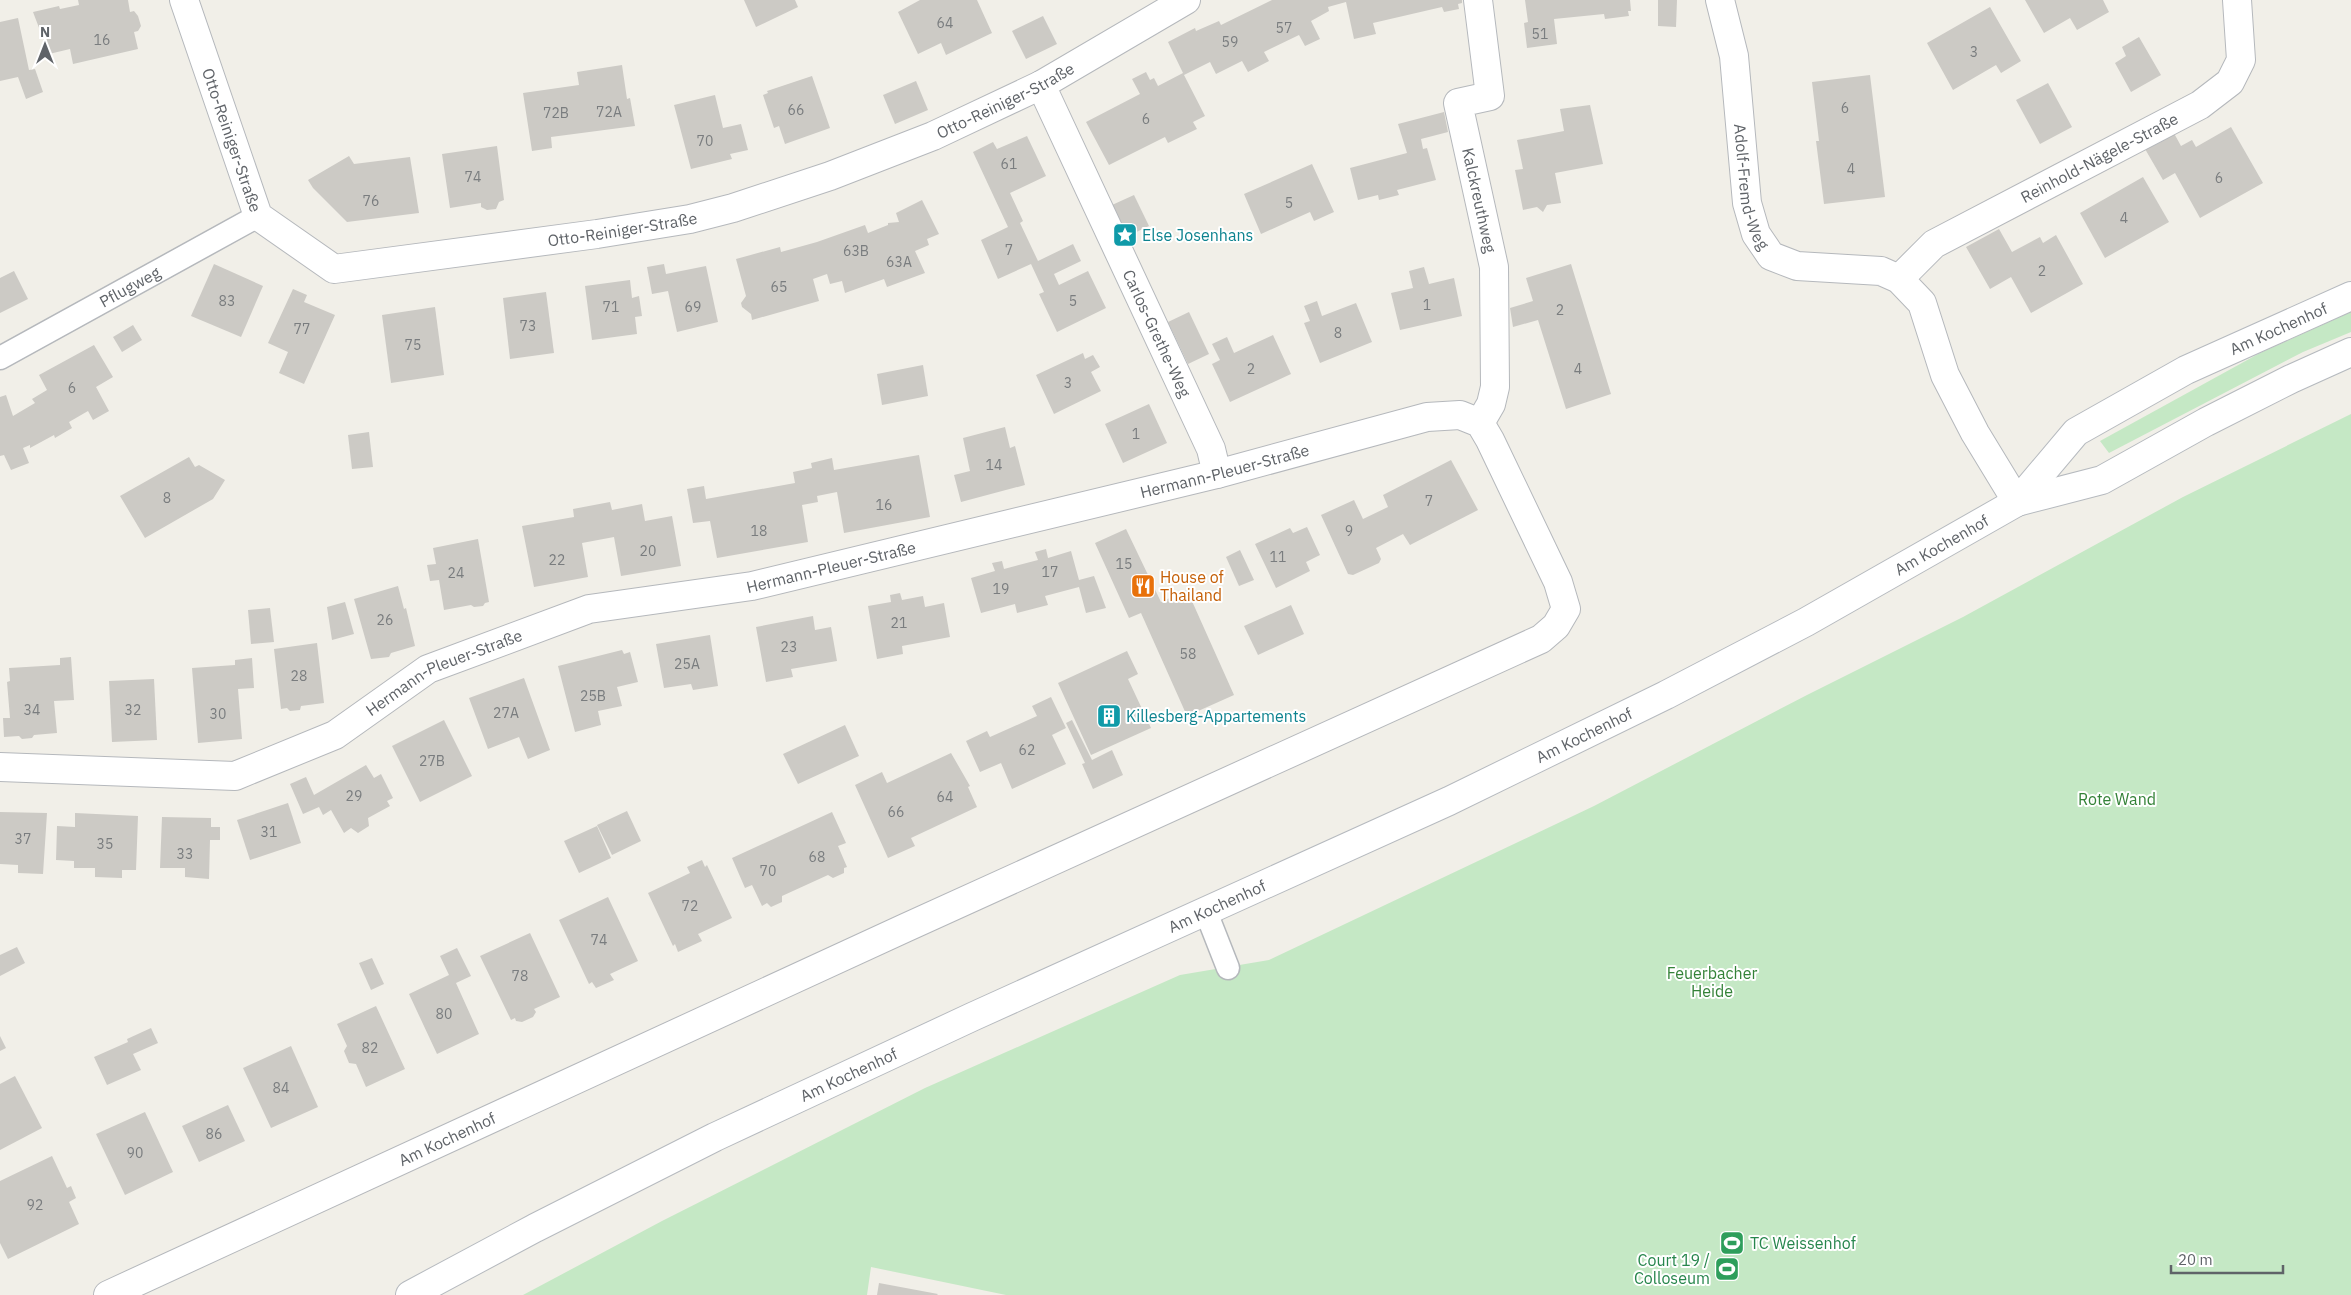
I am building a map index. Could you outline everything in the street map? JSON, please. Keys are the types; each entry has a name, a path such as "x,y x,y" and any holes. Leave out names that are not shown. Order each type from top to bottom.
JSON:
{"street":[{"name":"Otto-Reiniger-Straße","path":"184,0 258,216 334,269 690,219 733,208 848,170 933,136 1041,85 1186,0"},
{"name":"Kalckreuthweg","path":"1478,0 1490,96 1458,103 1494,267 1495,387 1491,404 1480,423"},
{"name":"Adolf-Fremd-Weg","path":"1720,0 1734,56 1747,203 1756,234 1771,256 1797,266 1881,271 1899,279 1922,303 1945,376 2016,502"},
{"name":"Reinhold-Nägele-Straße","path":"1899,279 1934,244 2200,105 2230,82 2241,60 2237,0"},
{"name":"Carlos-Grethe-Weg","path":"1041,85 1211,449 1217,474"},
{"name":"Am Kochenhof","path":"2016,502 2076,432 2186,370 2351,296"},
{"name":"Am Kochenhof","path":"410,1295 535,1228 715,1137 981,1013 1448,801 1666,694 1806,622 2016,502 2102,480 2223,413 2351,352"},
{"name":"Hermann-Pleuer-Straße","path":"0,767 235,776 335,735 428,669 589,609 752,586 1217,474 1427,417 1460,415 1480,423"},
{"name":"Am Kochenhof","path":"108,1295 905,928 1542,639 1556,626 1566,609 1558,582 1480,423"}],"lane":[{"name":"Pflugweg","path":"0,358 258,216"},
{"path":"1206,912 1228,968"}],"green space":[{"path":"2351,312 2351,332 2303,352 2109,453 2100,441 2260,353"},
{"path":"2351,414 2351,1295 1006,1295 871,1267 867,1295 523,1295 662,1221 925,1088 1180,975 1269,960 1594,806 1807,695 1963,617 2183,497"}],"building":[{"path":"78,0 128,0 130,12 134,11 138,16 141,26 138,31 134,32 138,49 73,64 70,49 49,54 33,12 59,6 60,9 79,5"},
{"path":"744,0 795,0 798,7 756,27"},
{"path":"920,0 977,0 992,33 946,55 941,43 918,54 898,12"},
{"path":"1272,0 1462,0 1462,3 1458,4 1459,9 1444,12 1442,7 1373,23 1376,34 1354,39 1346,2 1328,7 1329,11 1311,21 1320,39 1305,46 1299,35 1264,52 1269,61 1248,72 1242,61 1216,74 1210,62 1184,75 1205,116 1193,122 1197,129 1168,143 1165,137 1109,165 1086,122 1140,94 1132,79 1146,72 1150,80 1154,78 1158,86 1183,73 1168,42 1195,28 1196,31 1219,21 1221,25"},
{"path":"1525,0 1630,0 1631,11 1628,11 1629,16 1605,19 1604,14 1554,19 1557,44 1527,48 1524,23 1528,22"},
{"path":"1658,0 1677,0 1676,27 1658,26"},
{"path":"2025,0 2103,0 2109,12 2077,30 2070,18 2044,33"},
{"path":"1990,7 2021,61 2001,73 1996,65 1953,90 1927,43"},
{"path":"1043,16 1057,44 1026,59 1012,31"},
{"path":"18,18 29,70 35,69 43,92 26,99 18,77 0,81 0,22"},
{"path":"2139,37 2161,75 2131,92 2115,63 2126,56 2122,47"},
{"path":"622,65 627,99 630,98 635,126 551,137 552,148 532,151 523,93 579,85 577,72"},
{"path":"1870,75 1885,197 1824,204 1816,141 1819,141 1812,82"},
{"path":"812,76 830,128 785,144 779,126 774,128 763,95 768,93 767,91"},
{"path":"916,81 928,110 895,124 883,95"},
{"path":"2048,83 2072,127 2040,144 2016,100"},
{"path":"715,95 723,128 741,124 748,150 730,154 732,159 691,169 674,105"},
{"path":"1590,105 1603,164 1555,173 1561,203 1547,205 1543,212 1537,207 1523,210 1515,170 1523,169 1517,140 1564,131 1560,109"},
{"path":"1444,112 1448,132 1421,139 1423,149 1427,148 1436,180 1397,190 1399,195 1379,200 1378,195 1358,200 1350,168 1407,153 1398,124"},
{"path":"2170,126 2181,146 2192,140 2196,147 2231,127 2263,183 2200,218 2175,173 2163,180 2141,142"},
{"path":"1027,136 1046,176 1010,193 1023,221 1020,223 1038,261 1073,244 1081,261 1054,274 1059,285 1088,271 1106,308 1057,332 1039,294 1044,292 1031,264 998,279 981,240 1008,227 973,152 993,142 997,149"},
{"path":"497,146 504,200 499,202 496,209 487,210 481,207 481,203 450,208 442,154"},
{"path":"349,156 354,164 410,157 419,213 347,222 313,188 308,180"},
{"path":"1312,164 1334,212 1314,221 1310,212 1261,234 1244,194"},
{"path":"2143,177 2169,222 2105,258 2080,213"},
{"path":"1134,195 1149,226 1128,236 1112,205"},
{"path":"922,200 939,234 927,239 929,245 915,251 925,273 887,287 884,279 845,293 842,281 830,284 827,274 813,279 819,301 752,320 751,314 742,307 741,303 746,296 736,259 780,247 781,252 865,225 868,233 888,225 888,223 899,222 896,213"},
{"path":"1999,229 2012,252 2040,237 2043,243 2056,235 2083,284 2031,313 2011,277 1990,289 1966,247"},
{"path":"214,264 263,286 241,337 191,316"},
{"path":"664,264 666,274 706,266 718,322 677,332 668,291 652,294 647,267"},
{"path":"1571,264 1611,394 1566,409 1538,320 1513,327 1510,308 1533,301 1526,278"},
{"path":"1424,267 1429,284 1454,278 1462,316 1400,330 1391,293 1413,288 1409,271"},
{"path":"14,271 28,299 0,313 0,278"},
{"path":"630,280 632,298 639,296 642,316 635,317 637,334 592,340 585,286"},
{"path":"293,289 307,295 304,302 335,315 304,384 279,373 288,352 268,343"},
{"path":"546,292 554,353 510,359 503,298"},
{"path":"1317,301 1322,316 1356,303 1372,342 1320,363 1304,323 1310,321 1304,306"},
{"path":"435,307 444,375 391,383 382,315"},
{"path":"1189,312 1209,354 1188,364 1168,322"},
{"path":"133,325 142,340 122,352 113,337"},
{"path":"1273,335 1291,374 1230,402 1212,364 1220,360 1212,344 1227,337 1234,353"},
{"path":"94,345 113,377 96,387 109,411 93,420 88,411 69,422 72,428 55,438 54,435 30,448 30,445 23,448 29,463 11,470 4,455 0,456 0,397 6,395 13,416 35,403 32,399 47,390 39,375"},
{"path":"1083,353 1085,359 1093,355 1100,367 1091,372 1101,391 1054,414 1036,375"},
{"path":"923,365 928,396 882,405 877,374"},
{"path":"1149,404 1167,443 1123,463 1105,424"},
{"path":"1005,427 1010,448 1015,446 1025,485 961,502 954,475 970,471 963,438"},
{"path":"369,432 373,467 352,469 348,435"},
{"path":"919,455 930,517 844,533 837,492 817,496 818,502 802,505 808,542 717,558 710,521 693,523 687,489 704,486 706,499 795,483 793,472 812,468 811,463 832,458 834,470"},
{"path":"189,457 195,467 199,465 225,480 213,499 145,538 120,496"},
{"path":"1451,460 1478,510 1410,545 1403,534 1376,548 1381,559 1379,563 1353,575 1348,574 1321,515 1354,500 1363,519 1388,507 1383,495"},
{"path":"610,502 612,510 642,504 645,521 672,516 681,566 621,576 614,537 582,543 588,577 534,587 522,526 574,517 573,509"},
{"path":"1307,527 1320,555 1306,562 1310,571 1276,588 1255,544 1290,528 1293,533"},
{"path":"1126,529 1161,602 1187,590 1234,695 1187,716 1141,613 1129,618 1095,543"},
{"path":"478,539 489,602 483,606 474,607 471,605 444,610 439,580 430,581 427,565 436,564 433,548"},
{"path":"1046,549 1048,558 1071,551 1079,580 1094,576 1106,608 1086,613 1079,587 1045,596 1048,605 1017,613 1015,604 981,613 971,578 995,571 992,563 1002,561 1004,569 1038,560 1035,552"},
{"path":"1240,550 1254,580 1239,586 1226,557"},
{"path":"398,586 404,609 406,608 415,646 391,653 389,657 371,659 354,599"},
{"path":"900,593 902,600 923,596 925,607 944,603 950,637 902,646 903,654 877,659 868,606 891,602 890,595"},
{"path":"345,602 354,634 332,640 327,607"},
{"path":"1291,605 1304,634 1258,655 1244,626"},
{"path":"270,608 274,642 251,644 248,610"},
{"path":"813,616 815,630 831,627 837,661 791,669 793,677 766,682 756,627"},
{"path":"710,635 718,686 693,690 691,684 664,688 656,644"},
{"path":"317,643 324,703 301,706 300,710 290,711 287,708 281,709 274,649"},
{"path":"622,650 624,654 630,652 638,682 617,687 622,706 598,711 601,725 575,732 558,666"},
{"name":"Killesberg-Appartements","path":"1127,651 1138,674 1128,679 1151,728 1091,755 1058,683"},
{"path":"71,657 74,700 54,701 57,733 34,735 32,738 22,739 19,736 4,737 3,718 10,718 7,682 10,681 9,668 60,665 60,658"},
{"path":"252,658 254,688 238,689 242,739 198,743 192,668 235,665 235,660"},
{"path":"524,678 550,750 528,759 519,737 488,749 469,698"},
{"path":"154,679 157,740 112,742 109,681"},
{"path":"1051,697 1066,728 1052,735 1066,764 1012,789 1001,763 980,772 966,741 987,731 990,737 1037,716 1032,706"},
{"path":"444,720 472,776 420,802 392,746"},
{"path":"1072,720 1092,760 1112,750 1123,775 1093,789 1082,764 1085,763 1066,723"},
{"path":"845,725 859,756 798,784 783,754"},
{"path":"951,753 970,786 968,787 977,807 911,838 915,846 888,858 855,785 882,772 887,783"},
{"path":"366,765 374,778 381,774 393,798 387,801 390,806 368,818 369,826 358,833 351,828 344,833 331,810 323,815 319,807 303,814 290,784 306,777 314,795"},
{"path":"288,803 301,843 250,860 237,820"},
{"path":"627,811 641,841 612,855 597,825"},
{"path":"0,812 47,813 43,874 18,873 18,865 0,864"},
{"path":"832,812 846,843 838,846 847,867 844,868 844,873 833,878 828,875 782,896 782,902 771,907 767,903 762,906 752,885 745,888 732,858"},
{"path":"75,813 138,816 136,870 122,870 122,878 95,877 95,868 74,868 74,861 56,860 57,826 75,827"},
{"path":"162,817 211,818 211,827 220,827 220,840 210,840 209,879 185,877 185,868 160,868"},
{"path":"597,826 611,858 579,873 564,841"},
{"path":"702,860 705,867 707,865 732,918 698,934 702,941 678,952 675,944 673,946 648,893 690,873 687,867"},
{"path":"608,897 638,961 610,974 614,980 596,988 592,982 589,984 559,920"},
{"path":"530,933 560,997 534,1009 536,1012 533,1017 522,1022 516,1021 515,1018 511,1020 480,956"},
{"path":"17,947 25,963 0,976 0,955"},
{"path":"457,948 471,976 456,983 479,1034 437,1054 409,994 449,975 440,956"},
{"path":"372,958 384,984 371,990 359,963"},
{"path":"376,1006 405,1069 366,1087 356,1064 349,1063 344,1051 347,1046 337,1024"},
{"path":"151,1028 158,1043 133,1054 141,1070 107,1085 94,1057 128,1042 127,1039"},
{"path":"0,1036 6,1048 0,1051"},
{"path":"291,1046 318,1107 271,1128 243,1068"},
{"path":"15,1076 42,1128 0,1150 0,1084"},
{"path":"228,1105 245,1141 199,1162 182,1126"},
{"path":"145,1112 173,1172 125,1195 96,1134"},
{"path":"52,1156 67,1188 71,1186 76,1198 69,1202 79,1224 8,1259 0,1243 0,1181"},
{"path":"879,1283 938,1294 877,1295"}],"place":[{"name":"Else Josenhans","path":"1125,235"},
{"name":"House of Thailand","path":"1143,586"},
{"name":"Killesberg-Appartements","path":"1109,716"},
{"name":"TC Weissenhof","path":"1732,1243"},
{"name":"Court 19 / Colloseum","path":"1727,1269"}],"park label":[{"name":"Rote Wand","path":"2117,799"},
{"name":"Feuerbacher Heide","path":"1712,982"}]}
